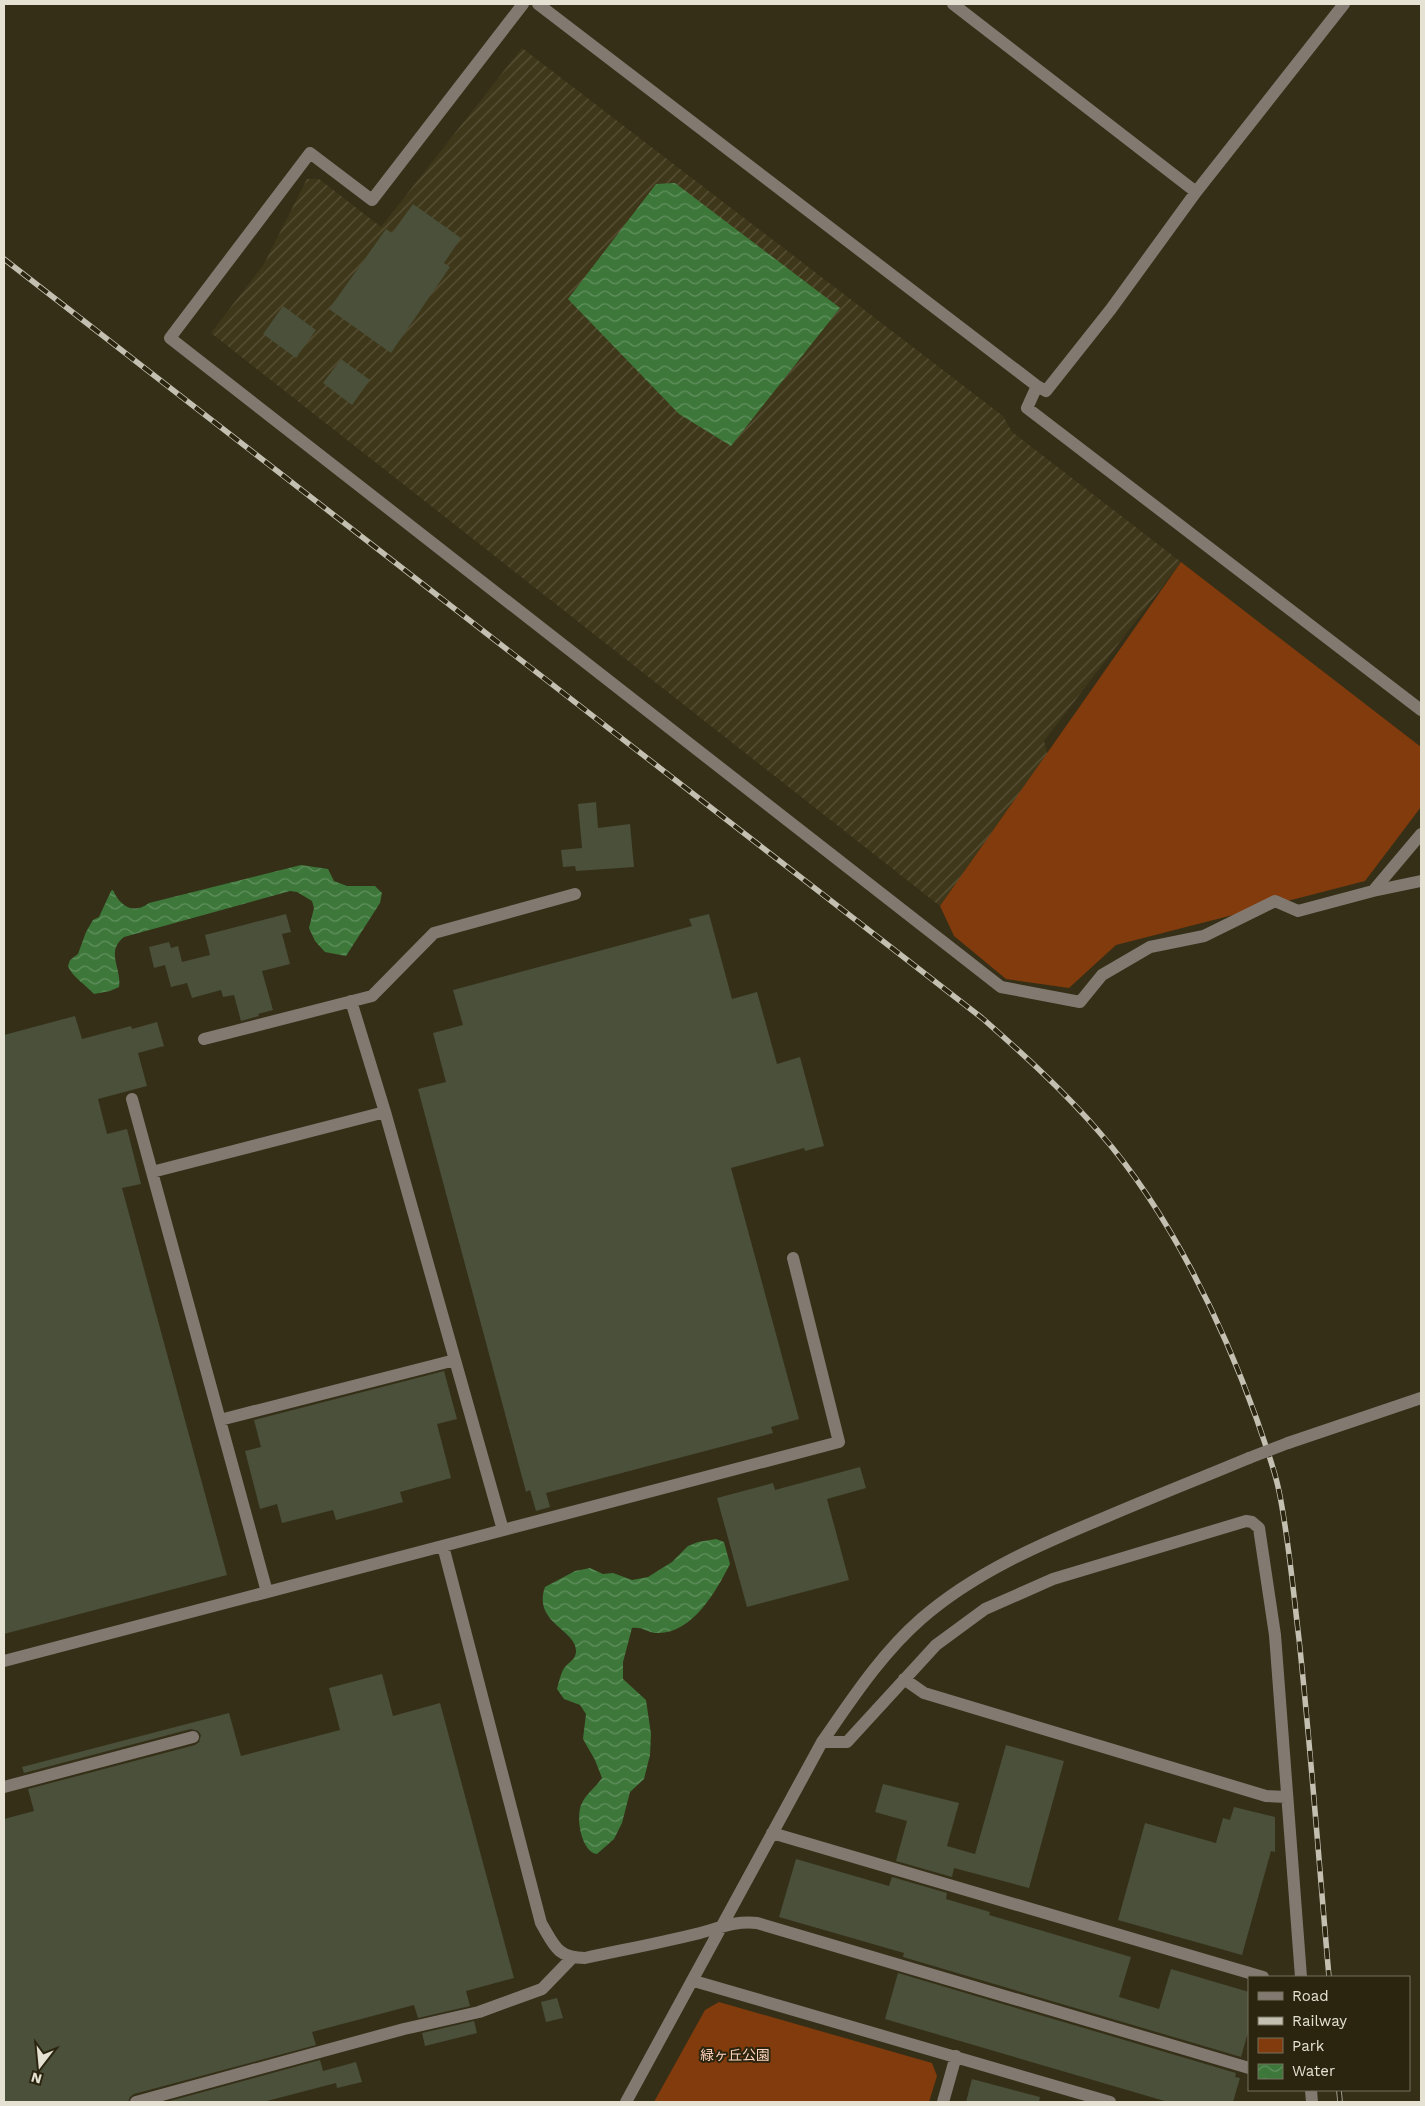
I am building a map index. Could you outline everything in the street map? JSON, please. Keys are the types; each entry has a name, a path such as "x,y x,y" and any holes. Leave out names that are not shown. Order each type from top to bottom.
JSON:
{"street":[{"path":"523,4 372,200 310,153 170,338 1001,987 1080,1002 1102,975 1150,947 1204,936 1275,901 1298,911 1373,891 1421,881"},
{"path":"538,4 1037,386 1046,390 1111,308 1196,192 1344,4"},
{"path":"953,4 1196,192"},
{"path":"1037,386 1027,408 1421,710"},
{"path":"1373,891 1421,834"},
{"path":"204,1040 372,996 434,933 576,894"},
{"path":"351,1001 385,1112 503,1530"},
{"path":"132,1099 267,1592"},
{"path":"152,1172 385,1112"},
{"path":"4,1661 839,1442 793,1258"},
{"path":"220,1420 455,1360"},
{"path":"626,2102 822,1742 878,1664 921,1619 958,1590 1023,1553 1249,1458 1421,1398"},
{"path":"822,1742 847,1742 936,1645 985,1609 1017,1593 1072,1573 1246,1521 1252,1522 1259,1528 1275,1635 1301,1976"},
{"path":"443,1546 541,1923 559,1952 572,1958 585,1958 697,1934 723,1925 744,1921 757,1923 1248,2068"},
{"path":"904,1679 924,1693 1266,1796 1287,1797"},
{"path":"4,1787 193,1737"},
{"path":"772,1833 1260,1976"},
{"path":"136,2102 404,2029 479,2012 542,1989 572,1958"},
{"path":"694,1980 1110,2102"},
{"path":"943,2102 956,2056"}],"shaded area":[{"path":"522,48 1003,416 1012,432 1181,562 1044,741 1050,764 940,906 211,333 264,264 307,179 319,179 381,227"}],"green space":[{"path":"1181,562 1421,747 1421,807 1365,881 1116,945 1069,988 1006,979 954,936 940,906"},
{"name":"緑ヶ丘公園","path":"719,2002 932,2063 937,2076 929,2102 654,2102 705,2010"}],"water":[{"path":"675,183 840,308 731,446 679,414 568,299 656,184"},
{"path":"301,865 328,869 334,881 347,886 375,886 382,893 380,903 346,956 325,952 315,941 309,928 314,908 312,901 297,892 290,891 124,937 118,943 115,954 119,987 110,991 94,994 76,977 68,966 70,960 78,954 86,932 93,920 99,917 113,890 123,904 128,907 138,908 149,903"},
{"path":"716,1539 724,1542 730,1564 702,1609 682,1626 671,1631 658,1633 632,1628 623,1662 623,1679 646,1700 651,1734 650,1755 644,1779 630,1792 622,1823 614,1839 597,1854 591,1852 581,1833 579,1824 580,1809 584,1800 602,1778 595,1760 583,1739 586,1714 580,1705 564,1699 557,1689 564,1669 573,1659 576,1652 575,1644 550,1618 545,1609 543,1599 545,1587 575,1571 590,1568 603,1574 613,1573 632,1580 648,1577 672,1562 688,1546"}],"building":[{"path":"413,204 461,238 444,263 450,267 391,353 329,309 386,229 392,233"},
{"path":"283,306 316,330 296,358 263,334"},
{"path":"341,359 370,380 352,405 323,383"},
{"path":"596,802 598,828 630,824 634,867 576,871 575,866 563,867 561,850 582,848 578,804"},
{"path":"286,914 291,932 282,934 290,964 262,971 273,1010 258,1014 259,1016 241,1021 234,995 223,997 221,990 192,998 187,983 171,987 165,965 154,968 149,947 169,942 171,948 178,946 182,962 210,955 205,935"},
{"path":"709,914 732,999 757,992 777,1064 800,1057 824,1146 805,1151 804,1148 731,1168 799,1419 771,1427 773,1433 546,1493 550,1507 536,1511 530,1490 526,1492 418,1089 446,1082 433,1033 463,1025 453,990 692,926 689,919"},
{"path":"75,1016 82,1039 131,1026 132,1029 157,1022 164,1046 138,1053 147,1086 98,1099 107,1134 127,1129 141,1184 122,1188 227,1575 4,1634 4,1035"},
{"path":"444,1371 457,1419 437,1424 451,1478 400,1492 403,1502 336,1520 333,1510 282,1523 277,1504 260,1509 245,1451 261,1447 254,1420"},
{"path":"860,1467 866,1488 827,1499 849,1580 747,1607 717,1498 773,1483 775,1490"},
{"path":"382,1674 393,1716 440,1703 514,1978 466,1991 470,2006 418,2018 414,2005 312,2032 316,2045 134,2094 128,2102 4,2102 4,1819 34,1811 28,1789 195,1745 199,1742 201,1735 198,1731 191,1729 24,1773 22,1767 229,1713 241,1756 340,1730 329,1688"},
{"path":"1006,1745 1064,1761 1029,1888 954,1868 952,1877 896,1861 907,1821 875,1812 883,1784 959,1803 947,1846 975,1854"},
{"path":"1234,1807 1275,1817 1275,1852 1271,1851 1242,1955 1118,1920 1145,1823 1216,1843 1223,1818 1230,1820"},
{"path":"796,1859 889,1886 892,1877 947,1893 946,1899 990,1912 989,1915 1131,1957 1119,1997 1159,2009 1171,1969 1248,1992 1248,2032 1241,2057 903,1957 904,1953 779,1917"},
{"path":"898,1973 1236,2073 1235,2077 1240,2078 1233,2102 1168,2102 885,2019"},
{"path":"557,1998 563,2018 546,2022 541,2002"},
{"path":"474,2021 477,2033 425,2046 422,2033"},
{"path":"320,2060 323,2071 356,2062 362,2082 337,2088 336,2083 263,2102 166,2102"},
{"path":"972,2079 1040,2097 1039,2102 966,2102"}],"railway":[{"path":"4,259 982,1018 1072,1102 1125,1164 1149,1197 1171,1233 1210,1307 1243,1383 1277,1482 1288,1546 1299,1639 1329,1976"},
{"path":"1339,2091 1340,2102"}]}
